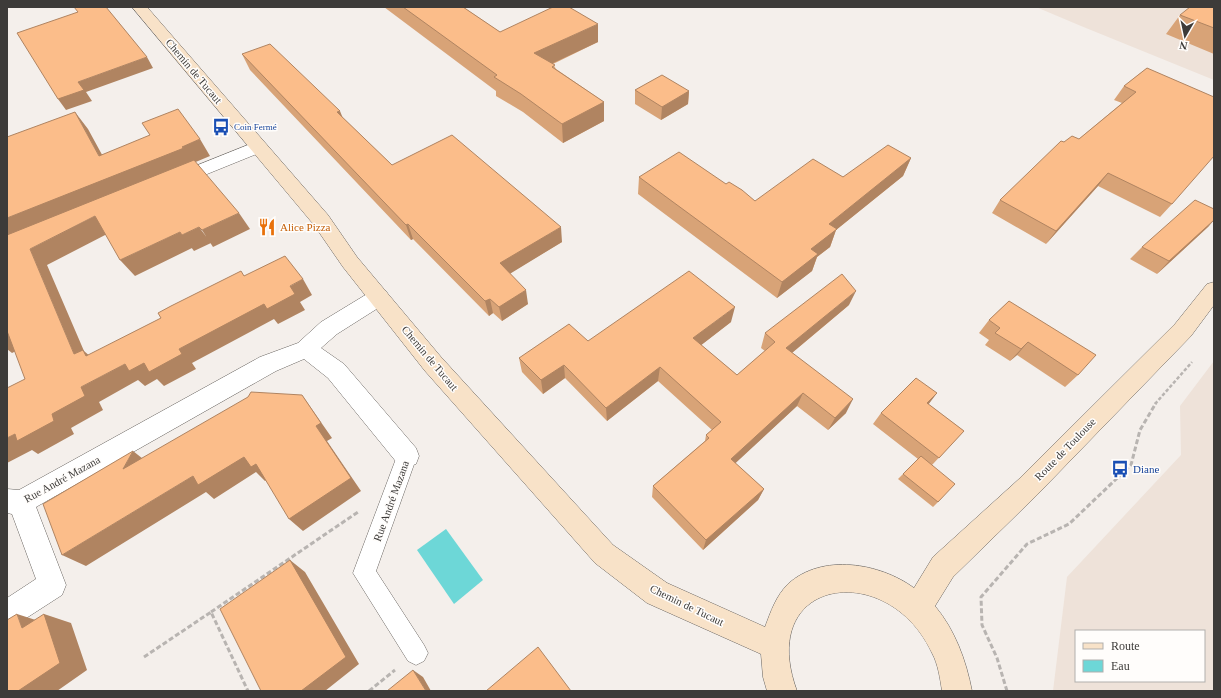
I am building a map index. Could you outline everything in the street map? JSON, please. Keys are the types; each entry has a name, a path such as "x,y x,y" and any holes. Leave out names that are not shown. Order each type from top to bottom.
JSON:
{"main road":[{"name":"Chemin de Tucaut","path":"139,7 322,220 350,262 434,364 604,554 657,593 775,646"},
{"name":"Route de Toulouse","path":"918,608 943,567 1023,492 1183,330 1214,290"},
{"path":"782,691 778,682 775,646 781,621 786,610 797,596 811,586 827,579 845,577 864,579 882,584 901,594 918,608 933,626 945,646 954,669 957,691"}],"street":[{"path":"158,188 258,147"},
{"name":"Rue André Mazana","path":"14,502 268,364 306,349 329,328 379,297"},
{"name":"Rue André Mazana","path":"306,349 336,371 407,456"},
{"path":"7,614 52,585 14,502"}],"lane":[{"name":"Rue André Mazana","path":"407,456 364,573 416,653"}],"path":[{"path":"1006,691 997,658 982,625 981,597 1027,544 1069,524 1131,465 1140,430 1154,405 1194,359"},
{"path":"144,657 396,486"},
{"path":"211,612 248,691"},
{"path":"369,691 416,653"}],"shaded area":[{"path":"1036,7 1214,7 1214,80 1081,26"},
{"path":"1214,361 1214,691 1053,691 1067,577 1181,455 1180,406"}],"water":[{"path":"446,529 483,580 454,604 417,550"}],"building":[{"path":"74,7 106,7 147,57 78,82 84,90 58,99 17,33 78,12"},
{"path":"403,7 463,7 500,32 553,7 569,7 598,24 534,53 555,65 552,67 604,102 562,124 521,94 494,77 497,75"},
{"path":"1190,7 1214,7 1214,28 1180,15"},
{"path":"270,44 340,111 337,112 392,165 452,135 561,227 500,263 526,290 499,307 490,299 485,301 408,224 406,225 242,54"},
{"path":"1147,68 1214,97 1214,156 1172,204 1108,173 1056,231 1000,200 1061,141 1064,142 1072,136 1079,139 1136,92 1124,86"},
{"path":"662,75 689,91 662,107 635,90"},
{"path":"178,109 200,139 182,147 184,148 7,218 7,137 75,112 99,156 150,135 142,123"},
{"path":"888,145 911,158 829,224 837,229 811,249 818,254 782,282 639,177 679,152 726,184 729,182 742,190 755,201 813,159 843,177"},
{"path":"194,160 239,213 202,230 199,227 182,235 180,232 120,260 95,216 30,249 74,354 83,350 86,356 161,318 158,313 171,306 241,271 244,276 285,256 303,279 290,286 295,294 267,309 264,304 179,349 182,354 149,372 144,363 129,371 125,364 81,387 85,396 52,414 54,421 17,441 15,434 7,438 7,388 25,379 7,331 7,235"},
{"path":"1195,200 1214,209 1214,220 1169,261 1142,247"},
{"path":"689,271 735,307 693,338 737,375 775,342 765,333 842,274 856,291 786,348 853,399 835,418 803,393 731,459 764,489 706,540 653,486 709,438 706,435 721,422 660,367 606,408 564,365 541,380 519,358 569,324 588,341"},
{"path":"1009,301 1096,355 1078,375 1028,342 1021,349 995,333 1000,328 989,320"},
{"path":"916,378 937,393 927,403 964,431 939,458 881,413"},
{"path":"251,392 302,395 321,423 316,426 351,478 289,519 256,464 251,467 244,457 198,485 193,476 62,555 43,504 133,451 123,469 248,397"},
{"path":"921,456 955,484 938,502 903,474"},
{"path":"290,560 346,657 301,691 261,691 220,609"},
{"path":"17,614 22,628 44,614 60,663 18,691 7,691 7,620"},
{"path":"538,647 571,691 486,691"},
{"path":"413,670 426,691 387,691"}],"place":[{"name":"Coin Fermé","path":"221,127"},
{"name":"Alice Pizza","path":"267,227"},
{"name":"Diane","path":"1120,469"}]}
